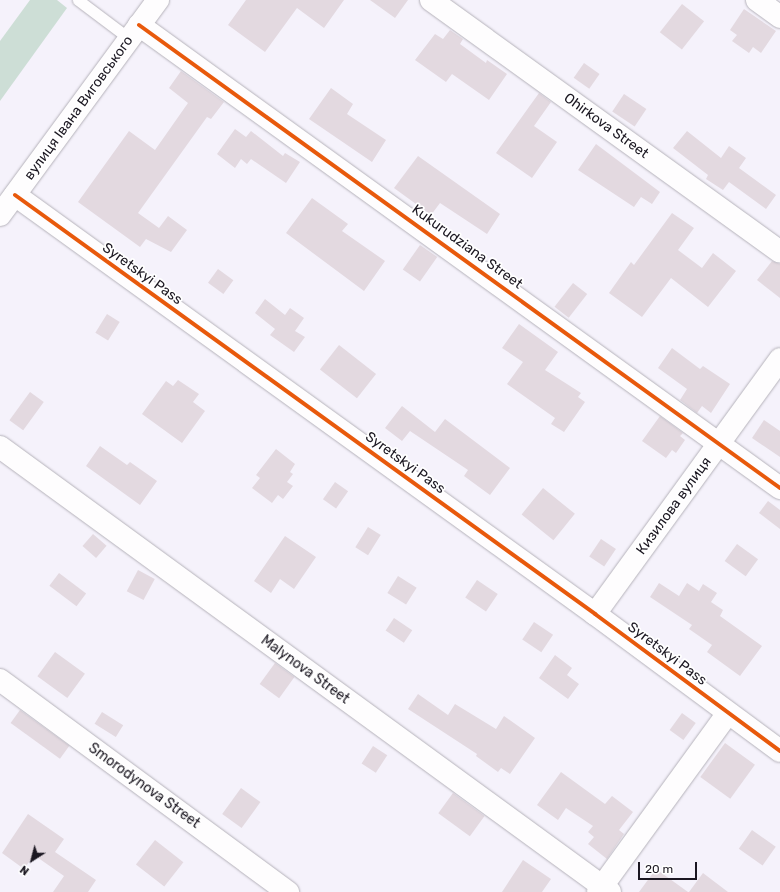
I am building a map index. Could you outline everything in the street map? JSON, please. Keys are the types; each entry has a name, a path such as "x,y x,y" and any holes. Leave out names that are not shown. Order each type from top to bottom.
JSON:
{"street":[{"name":"вулиця Івана Виговського","path":"0,215 158,0"},
{"name":"Ohirkova Street","path":"431,0 780,252"},
{"path":"757,0 780,17"},
{"name":"Kukurudziana Street","path":"134,32 780,488"},
{"name":"Syretskyi Pass","path":"15,195 595,614 780,751"},
{"name":"Кизилова вулиця","path":"595,614 780,359"},
{"name":"Malynova Street","path":"0,447 604,890"},
{"name":"Smorodynova Street","path":"0,680 288,892"},
{"path":"604,890 728,713"}],"lane":[{"path":"78,0 134,32"}],"shaded area":[{"path":"30,0 57,0 67,8 0,101 0,41"}],"building":[{"path":"246,0 344,0 324,28 297,8 265,52 228,25"},
{"path":"370,0 408,0 395,18"},
{"path":"682,4 704,21 682,50 660,32"},
{"path":"744,9 776,31 761,53 753,47 749,53 732,41 737,35 730,30"},
{"path":"450,30 463,39 460,44 486,63 487,60 507,74 489,100 452,74 446,82 415,60 435,34 443,39"},
{"path":"584,63 600,74 589,89 574,78"},
{"path":"181,71 224,102 211,119 207,117 138,213 159,228 168,216 187,230 171,252 146,239 140,247 78,202 129,131 155,150 188,103 169,88"},
{"path":"331,88 353,104 347,114 386,140 372,162 309,119"},
{"path":"539,93 551,102 534,126 557,142 532,178 496,153"},
{"path":"624,94 646,109 635,127 612,111"},
{"path":"235,129 246,137 251,131 283,156 285,153 300,162 286,183 251,159 247,164 241,159 235,168 217,154"},
{"path":"687,131 721,158 729,146 746,158 739,168 776,195 766,209 729,182 723,190 706,179 708,175 673,148"},
{"path":"596,144 660,192 652,204 641,197 634,207 578,170"},
{"path":"418,156 500,214 487,234 440,203 431,215 394,188"},
{"path":"312,198 348,224 342,231 385,261 364,291 286,233"},
{"path":"672,213 694,228 678,250 702,268 713,253 736,271 708,307 671,278 642,317 609,293 631,262 634,265"},
{"path":"420,245 437,257 420,282 403,270"},
{"path":"772,261 780,264 780,298 757,280"},
{"path":"218,269 233,280 223,294 208,283"},
{"path":"573,283 587,294 569,318 555,307"},
{"path":"265,299 285,315 290,308 304,318 295,331 305,337 294,352 270,335 275,329 255,313"},
{"path":"107,314 120,322 108,341 95,333"},
{"path":"519,324 558,352 545,370 581,393 578,397 585,402 564,432 551,424 555,418 507,384 523,362 502,348"},
{"path":"339,345 376,374 357,398 320,369"},
{"path":"672,348 700,369 703,366 730,384 711,413 702,406 697,413 680,400 687,389 658,368"},
{"path":"178,380 199,394 193,402 205,411 182,443 142,414 166,381 173,386"},
{"path":"30,392 44,402 23,430 9,420"},
{"path":"402,406 435,432 445,419 510,468 490,495 464,476 468,470 410,431 402,441 385,428"},
{"path":"660,416 683,433 680,436 685,440 676,453 672,450 666,458 642,441"},
{"path":"764,420 780,431 780,457 752,438"},
{"path":"100,446 127,465 130,462 157,481 140,505 86,466"},
{"path":"276,449 295,464 290,472 293,474 287,482 293,486 283,499 278,495 272,503 252,488 260,478 256,475"},
{"path":"335,482 348,491 336,508 323,499"},
{"path":"543,488 575,514 553,540 522,514"},
{"path":"768,501 780,510 780,529 759,513"},
{"path":"368,527 381,535 368,555 355,547"},
{"path":"93,534 107,546 96,558 83,546"},
{"path":"285,536 316,557 294,589 280,579 271,593 254,581"},
{"path":"601,539 616,549 604,566 589,556"},
{"path":"737,544 758,559 746,576 725,561"},
{"path":"138,570 155,579 144,600 127,591"},
{"path":"59,573 86,593 77,606 49,586"},
{"path":"398,576 417,588 406,605 387,593"},
{"path":"477,580 498,594 486,611 465,597"},
{"path":"659,583 679,596 687,583 699,591 703,584 717,593 711,602 723,610 720,616 762,646 740,676 707,652 712,645 689,629 692,625 650,597"},
{"path":"394,618 412,630 404,643 386,630"},
{"path":"534,622 553,635 541,652 522,639"},
{"path":"55,652 85,674 67,698 37,676"},
{"path":"555,655 572,668 567,675 579,684 568,699 539,678"},
{"path":"275,663 294,677 279,698 260,684"},
{"path":"418,694 448,715 455,704 496,729 504,716 535,738 510,774 501,768 498,772 476,756 477,754 408,709"},
{"path":"20,710 69,746 60,759 11,723"},
{"path":"102,712 123,725 116,737 95,724"},
{"path":"682,713 696,723 683,740 670,730"},
{"path":"725,743 755,765 730,799 700,777"},
{"path":"373,746 387,755 376,773 362,764"},
{"path":"561,772 605,804 612,796 633,812 619,830 624,834 607,859 588,844 594,837 588,832 593,826 566,808 558,820 537,805"},
{"path":"241,788 260,802 242,828 222,814"},
{"path":"453,793 485,816 470,836 438,813"},
{"path":"28,814 64,839 55,852 96,880 88,892 53,892 64,876 34,855 24,869 2,853"},
{"path":"752,830 776,847 763,865 739,849"},
{"path":"155,840 183,862 164,887 136,864"},
{"path":"523,860 551,879 542,892 502,892"},
{"path":"656,869 688,892 639,892"},
{"path":"703,873 728,892 689,892"}],"cycle path":[{"path":"139,25 780,488"},
{"path":"15,195 595,614 780,751"}]}
